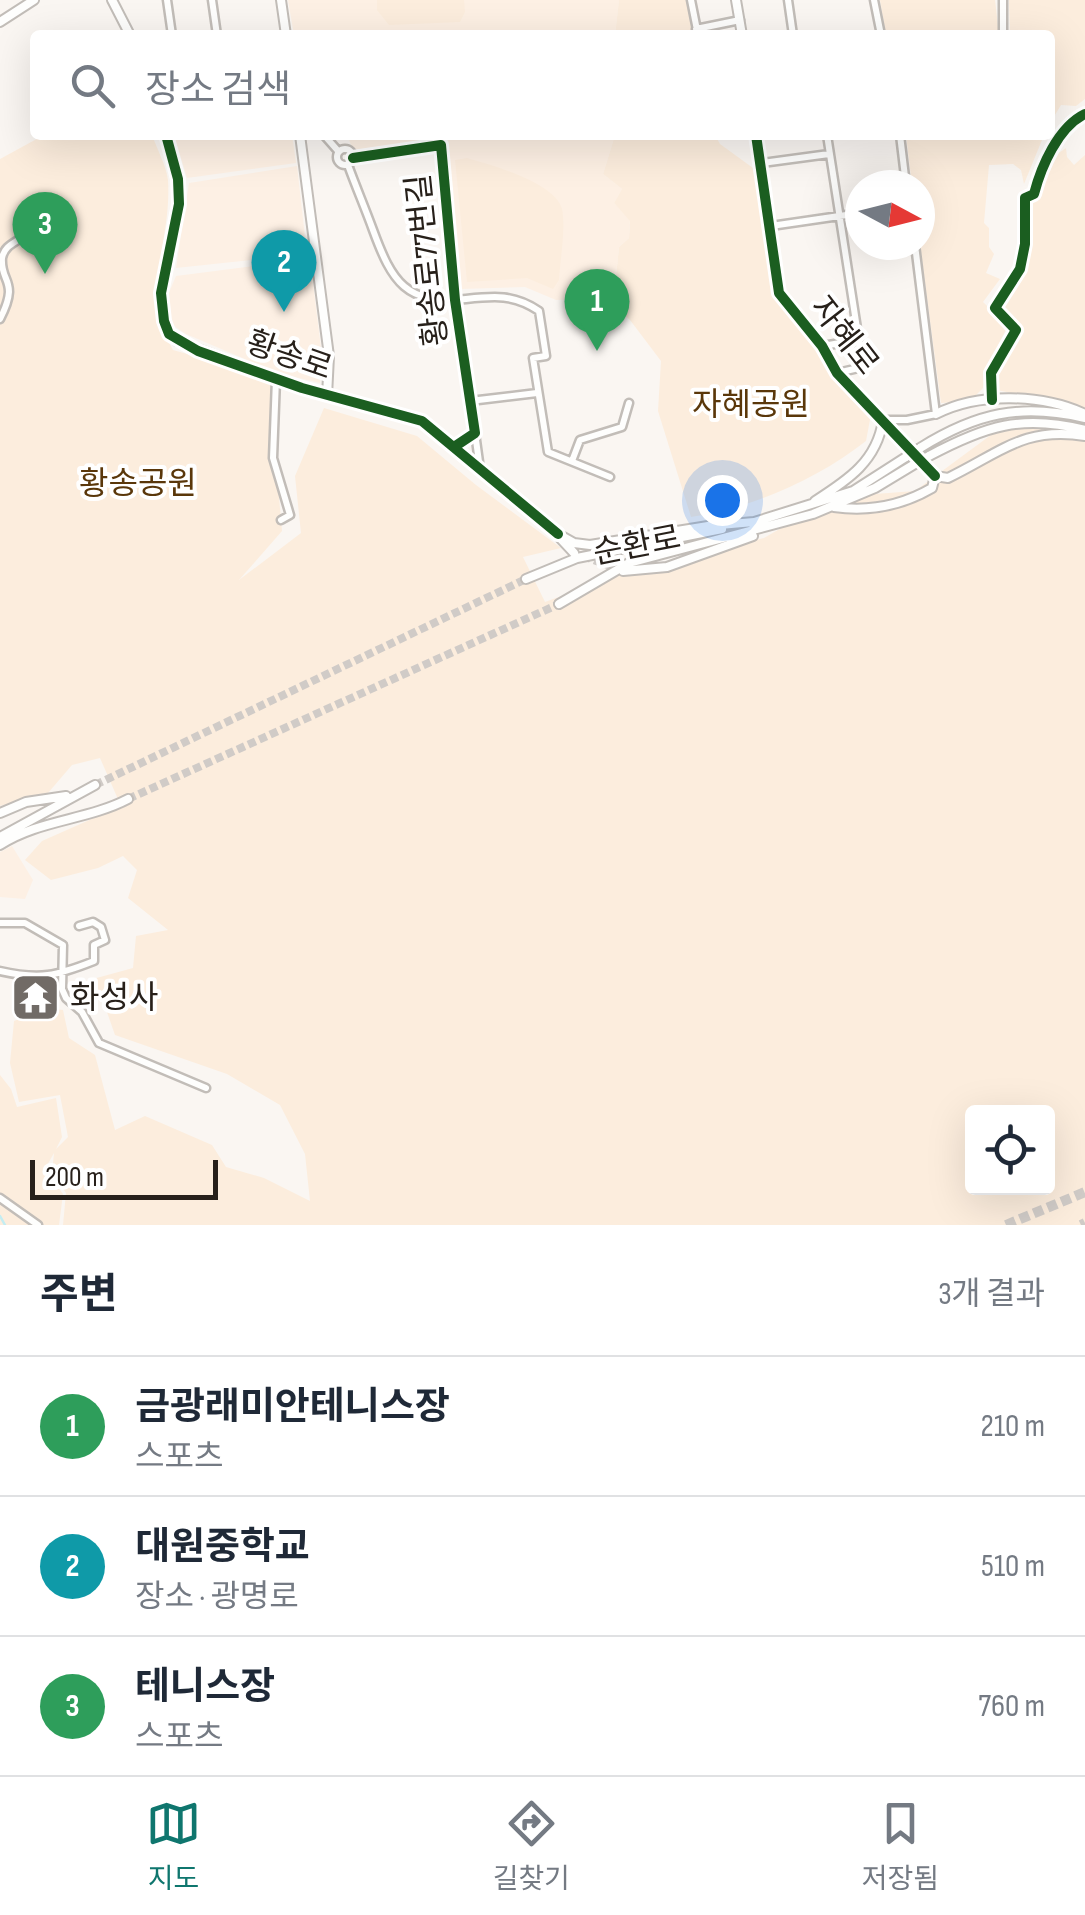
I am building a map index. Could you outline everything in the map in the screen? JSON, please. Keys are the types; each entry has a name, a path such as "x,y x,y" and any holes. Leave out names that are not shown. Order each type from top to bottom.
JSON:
{"main road":[{"path":"0,22 34,0"},
{"path":"112,0 127,30"},
{"path":"281,0 285,30"},
{"path":"736,0 741,30"},
{"name":"황송로","path":"167,140 178,179 179,204 161,293 169,334 198,351 327,396 422,421 558,534 574,553"},
{"path":"301,140 330,356 327,396"},
{"name":"자혜로","path":"757,140 779,294 822,346 837,372 935,476"},
{"path":"936,414 992,400 1046,402 1085,416"},
{"name":"순환로","path":"526,579 577,558 754,522 854,491 920,448 975,419 1042,410 1085,416"},
{"path":"809,505 866,462 879,442 883,420"},
{"name":"순환로","path":"559,604 629,563 832,507 974,434 1012,422 1048,422 1085,433"},
{"path":"832,507 854,510 892,506 932,488 935,476 952,476 1018,440 1040,433 1085,433"},
{"path":"558,534 574,544 590,544 754,522"},
{"path":"623,571 667,567 774,526"},
{"path":"2,840 95,784"},
{"path":"0,813 26,802 75,795"},
{"path":"2,840 105,810 128,798"}],"street":[{"path":"167,0 171,30"},
{"path":"212,0 216,30"},
{"path":"691,0 697,30"},
{"path":"788,0 793,30"},
{"path":"874,0 881,30"},
{"path":"1003,0 1003,30"},
{"path":"704,30 740,20"},
{"path":"992,400 991,374 1016,330 994,308 1020,269 1025,244 1025,198 1034,194 1040,172 1062,136 1085,114"},
{"path":"328,140 338,152 338,163 348,165"},
{"path":"827,140 863,366 837,372"},
{"path":"901,140 904,170"},
{"name":"황송로77번길","path":"353,158 440,144 455,300 480,469"},
{"path":"338,152 349,150 353,158 348,165"},
{"path":"762,163 830,154"},
{"path":"348,165 388,270 406,290 423,299 442,302 502,295 539,311 546,356 533,358 548,452 610,477"},
{"path":"770,226 845,215"},
{"path":"0,319 10,296 2,256 7,247 23,239 29,230"},
{"path":"883,420 936,414 917,260"},
{"path":"822,346 857,340"},
{"path":"276,378 272,458 290,515 281,520"},
{"path":"470,401 537,393"},
{"path":"572,461 580,440 622,427 629,403"},
{"path":"454,447 475,433"},
{"path":"0,922 25,922 63,945 62,989 82,1012 99,1042 206,1088"},
{"path":"0,971 36,978 64,975 94,962 94,945 105,940 98,923 79,926"},
{"path":"0,1198 38,1225"}],"shaded area":[{"path":"288,0 619,0 616,30 293,30"},
{"path":"176,140 293,140 296,163 187,178"},
{"path":"349,140 613,140 603,174 622,189 614,203 630,220 629,238 619,247 613,306 589,299 556,300 525,287 460,289 443,142 354,152"},
{"path":"297,166 307,254 176,268 189,183"},
{"path":"310,259 322,356 320,383 278,373 171,324 168,295 176,276"},
{"path":"12,846 33,880 25,899 0,897 0,852"}],"green space":[{"path":"377,0 464,0 465,12 460,22 389,25 377,10"},
{"path":"619,0 692,0 697,30 616,30"},
{"path":"880,0 995,0 998,30 885,30"},
{"path":"1009,0 1085,0 1085,99 1076,106 1061,105 1055,115 1055,30 1010,30"},
{"name":"황송공원","path":"35,140 154,140 168,180 158,286 163,328 173,350 276,379 275,452 282,531 239,580 301,533 295,476 324,408 417,436 561,548 523,557 545,602 635,569 764,538 835,497 915,491 999,429 1037,421 1085,429 1085,1225 63,1225 66,1193 52,1173 54,1153 45,1169 63,1194 59,1225 0,1225 0,1075 11,1089 17,1107 56,1098 62,1137 56,1149 68,1137 60,1095 19,1102 10,1063 14,1021 47,1008 63,1010 69,1038 95,1055 115,1130 145,1116 212,1145 226,1167 264,1178 310,1201 305,1154 280,1105 227,1074 115,1035 101,995 82,982 133,968 136,936 168,930 128,898 137,870 123,856 98,868 51,880 25,860 42,841 121,806 100,758 72,765 48,793 0,806 0,159"},
{"name":"자혜공원","path":"613,140 718,140 764,176 779,293 837,373 872,409 866,441 783,490 691,517 658,411 661,361 630,320 613,306 619,247 629,238 630,221 614,203 622,189 603,174"},
{"path":"907,140 1042,140 1024,184 1021,170 1013,164 989,165 984,223 989,228 989,247 994,254 986,273 1000,279 983,302 1008,326 986,368 983,388 970,401 941,403 922,260 935,260 935,170 910,170"},
{"path":"1066,148 1074,165 1085,155 1085,409 997,390 992,375 1017,332 1017,323 1008,319 997,303 1025,265 1027,194 1034,192 1041,165"},
{"path":"467,158 521,176 557,199 562,209 563,234 559,280 553,289 527,278 467,282 455,160"}],"waterway":[{"path":"0,1216 5,1225"}],"tunnel":[{"path":"583,556 621,570"},
{"path":"95,785 526,579"},
{"path":"128,799 559,604"},
{"path":"1006,1225 1085,1192"},
{"path":"1081,1225 1085,1223"}],"cycle path":[{"path":"992,400 991,373 1016,330 995,308 1020,269 1025,244 1025,198 1034,194 1059,138 1085,114"},
{"path":"167,140 178,179 179,204 161,293 169,334 198,351 302,388 422,421 558,534"},
{"path":"757,140 779,293 822,346 837,373 935,476"},
{"path":"353,158 441,145 455,300 475,433 454,447"}],"place":[{"name":"테니스장","path":"45,274"},
{"name":"대원중학교","path":"284,312"},
{"name":"금광래미안테니스장","path":"597,351"},
{"name":"화성사","path":"35,998"}]}
